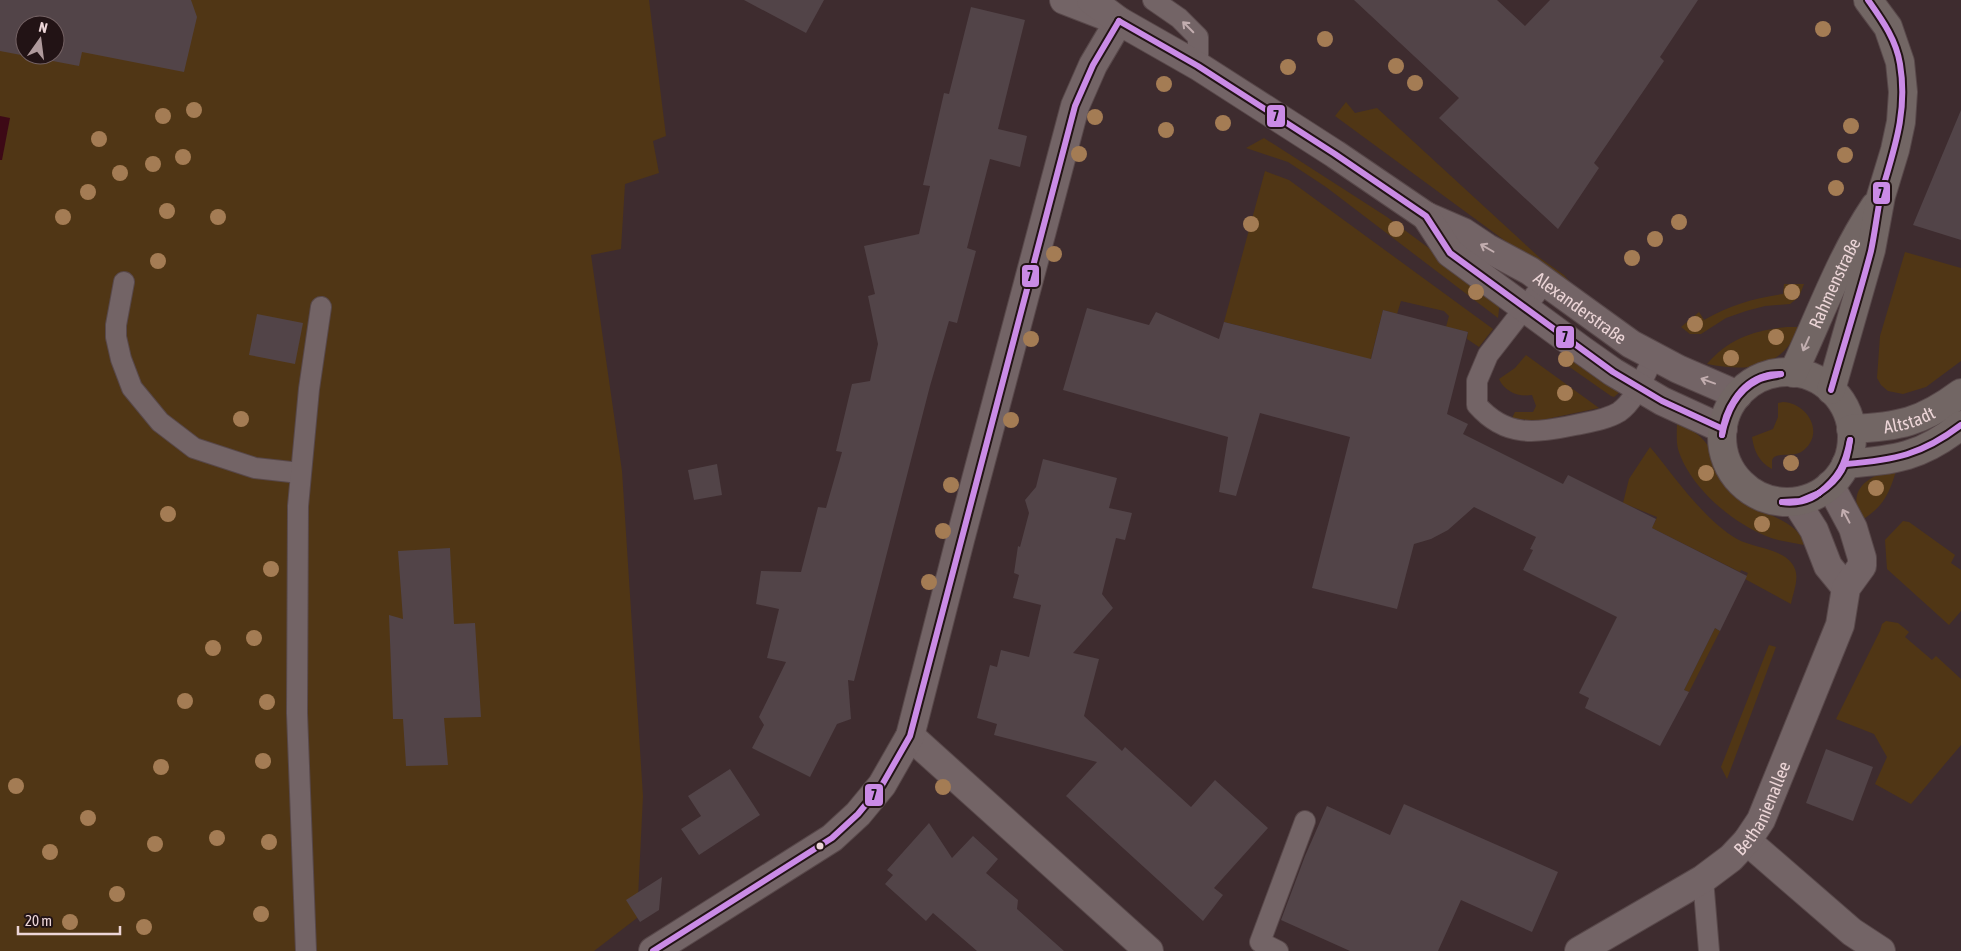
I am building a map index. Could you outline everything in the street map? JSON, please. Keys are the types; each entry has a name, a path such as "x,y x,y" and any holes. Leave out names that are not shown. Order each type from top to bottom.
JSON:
{"main road":[{"name":"Rahmenstraße","path":"1831,390 1872,250 1881,196 1895,150 1901,122 1902,76 1895,44 1888,27 1868,0"},
{"name":"Rahmenstraße","path":"1793,373 1838,268 1856,233 1881,196"},
{"path":"1793,373 1817,380 1831,390 1844,408 1851,429 1851,446 1846,464 1830,485 1814,496 1796,502 1774,501 1754,493 1737,479 1726,461 1723,450 1722,428 1731,405 1746,387 1763,377 1793,373"},
{"name":"Altstadt","path":"1851,429 1909,423 1932,413 1961,394"},
{"name":"Altstadt","path":"1846,464 1877,461 1918,452 1944,439 1961,425"}],"street":[{"name":"Alexanderstraße","path":"1064,0 1119,21"},
{"name":"Alexanderstraße","path":"1091,0 1119,21 1198,66 1335,154 1426,216 1464,232 1487,248 1530,271 1600,322 1654,357 1738,395"},
{"path":"653,951 832,838 858,814 882,785 910,736 1075,106 1089,73 1119,21"},
{"name":"Alexanderstraße","path":"1426,216 1450,253 1582,350 1638,387 1682,411 1722,428"},
{"name":"Bethanienallee","path":"1579,951 1703,879 1732,858 1747,841 1760,820 1833,642 1844,608 1846,588 1862,566 1862,558 1853,528 1830,485"},
{"path":"1796,502 1814,530 1828,566 1846,588"},
{"path":"910,736 1149,951"},
{"path":"1747,841 1852,932 1881,951"}],"lane":[{"path":"1153,0 1179,18 1198,37 1198,66"},
{"path":"124,282 116,325 116,337 121,359 132,388 160,422 194,448 255,468 300,473"},
{"path":"1545,282 1524,306 1488,355 1477,381 1477,405 1499,425 1521,431 1539,432 1594,422 1620,411 1638,387 1654,357"},
{"path":"306,951 297,713 298,506 300,473 321,307"},
{"path":"1278,951 1260,942 1305,821"},
{"path":"1703,879 1709,951"}],"shaded area":[{"path":"0,0 649,0 666,136 653,141 659,173 625,184 621,249 591,255 622,471 643,796 637,918 594,951 0,951"},
{"path":"1346,102 1355,113 1377,108 1540,258 1564,275 1570,282 1568,287 1335,116"},
{"path":"0,116 10,118 2,160 0,160"},
{"path":"1264,138 1387,217 1500,301 1498,318 1326,187 1288,162 1246,148"},
{"path":"1265,171 1289,180 1493,329 1479,347 1467,339 1468,332 1446,327 1449,316 1444,311 1401,301 1397,314 1383,310 1356,417 1327,348 1224,322"},
{"path":"1905,252 1961,268 1961,361 1926,387 1903,394 1888,391 1877,378 1880,336"},
{"path":"1784,284 1804,284 1799,297 1790,304 1765,306 1746,311 1726,318 1701,334 1690,334 1681,327 1699,312 1704,320 1742,303 1783,294"},
{"path":"1787,327 1800,327 1783,352 1773,359 1762,364 1736,368 1707,364 1724,348 1743,337 1753,333"},
{"path":"1564,351 1621,391 1614,397 1611,396 1561,361 1560,353"},
{"path":"1526,355 1599,408 1537,421 1512,418 1515,412 1533,412 1536,406 1532,395 1512,393 1499,379 1515,368"},
{"path":"1783,402 1799,407 1806,413 1813,427 1813,435 1810,443 1804,450 1774,457 1772,469 1758,456 1752,437 1773,429 1778,417 1778,403"},
{"path":"1677,422 1705,441 1719,473 1730,489 1750,504 1782,520 1796,530 1804,545 1775,539 1753,530 1739,522 1713,501 1691,476 1684,463 1677,446"},
{"path":"1650,447 1690,497 1725,531 1737,539 1777,553 1790,561 1796,571 1796,585 1791,604 1745,579 1748,573 1741,570 1740,572 1650,527 1654,524 1657,517 1623,503 1629,479"},
{"path":"1897,468 1881,504 1862,520 1857,509 1856,500 1858,492 1863,485 1877,475"},
{"path":"1903,521 1909,522 1955,555 1951,563 1961,570 1961,611 1949,625 1887,569 1885,540"},
{"path":"1886,621 1898,623 1909,632 1905,637 1932,660 1936,656 1961,679 1961,745 1911,804 1875,784 1887,757 1874,734 1836,719 1882,624"},
{"path":"1715,628 1720,631 1689,692 1684,690"},
{"path":"1769,645 1776,647 1727,779 1721,767"}],"building":[{"path":"0,0 191,0 197,17 184,72 82,52 79,66 65,63 65,15 15,15 15,54 0,51"},
{"path":"744,0 824,0 806,33"},
{"path":"1354,0 1497,0 1525,26 1550,0 1698,0 1660,57 1664,61 1594,163 1599,168 1558,229 1439,118 1459,98"},
{"path":"971,7 1025,20 998,129 1027,136 1020,167 990,159 967,248 976,251 957,323 949,321 930,386 854,681 848,680 851,719 837,724 810,777 752,748 764,725 759,717 786,662 767,658 779,609 756,604 761,571 801,572 818,507 826,508 842,452 836,451 852,384 870,381 878,344 868,296 875,294 864,246 919,234 930,186 923,185 944,93 949,94"},
{"path":"1961,110 1961,240 1913,225"},
{"path":"1087,308 1149,325 1156,312 1219,339 1224,322 1371,359 1383,310 1468,332 1447,414 1468,424 1463,434 1563,484 1568,475 1656,519 1652,528 1747,576 1720,631 1715,628 1684,690 1689,692 1660,746 1585,708 1589,698 1579,693 1617,617 1523,570 1533,550 1530,549 1536,537 1474,507 1448,530 1431,539 1414,544 1397,609 1312,588 1350,437 1260,413 1236,496 1219,492 1228,437 1063,390"},
{"path":"257,314 303,323 295,364 249,355"},
{"path":"1043,459 1117,478 1109,508 1132,513 1125,540 1116,538 1102,594 1113,608 1073,653 1099,659 1084,716 1122,751 1125,747 1191,807 1215,780 1268,828 1214,888 1223,895 1203,921 1066,796 1097,762 994,735 997,724 977,718 990,665 997,667 1001,650 1029,657 1041,605 1013,598 1019,575 1014,573 1018,546 1020,547 1029,513 1025,500 1036,487"},
{"path":"717,464 722,495 694,500 688,470"},
{"path":"450,548 454,624 475,623 481,717 444,718 448,765 406,766 403,719 393,719 389,615 403,619 398,551"},
{"path":"1826,749 1873,767 1853,821 1806,803"},
{"path":"730,769 760,815 699,855 681,829 701,816 688,796"},
{"path":"1404,804 1558,872 1532,932 1461,900 1438,951 1350,951 1281,920 1305,856 1327,806 1390,835"},
{"path":"929,823 952,858 973,836 998,859 986,873 1018,900 1017,909 1064,951 977,951 933,913 926,921 885,884 893,875 887,870"},
{"path":"662,877 659,910 640,922 626,900"}],"transit line":[{"name":"7","path":"1831,390 1871,251 1881,194 1895,146 1901,114 1902,82 1898,55 1888,30 1868,0"},
{"name":"7","path":"1119,21 1198,66 1335,154 1426,216 1450,253 1613,372 1662,401 1723,429"},
{"name":"7","path":"653,951 832,838 858,814 882,785 910,736 1075,106 1093,65 1119,21"},
{"name":"7","path":"1722,435 1726,417 1741,391 1756,380 1769,375 1781,374"},
{"name":"7","path":"1722,435 1730,410 1738,396 1758,380 1781,374"},
{"name":"7","path":"1846,464 1893,458 1907,454 1933,443 1961,425"},
{"name":"7","path":"1819,493 1832,481 1840,470 1846,457 1850,440"},
{"name":"7","path":"1819,493 1827,488 1842,471 1850,440"},
{"name":"7","path":"1782,502 1800,501 1819,493"},
{"name":"7","path":"1782,502 1802,501 1819,493"}]}
